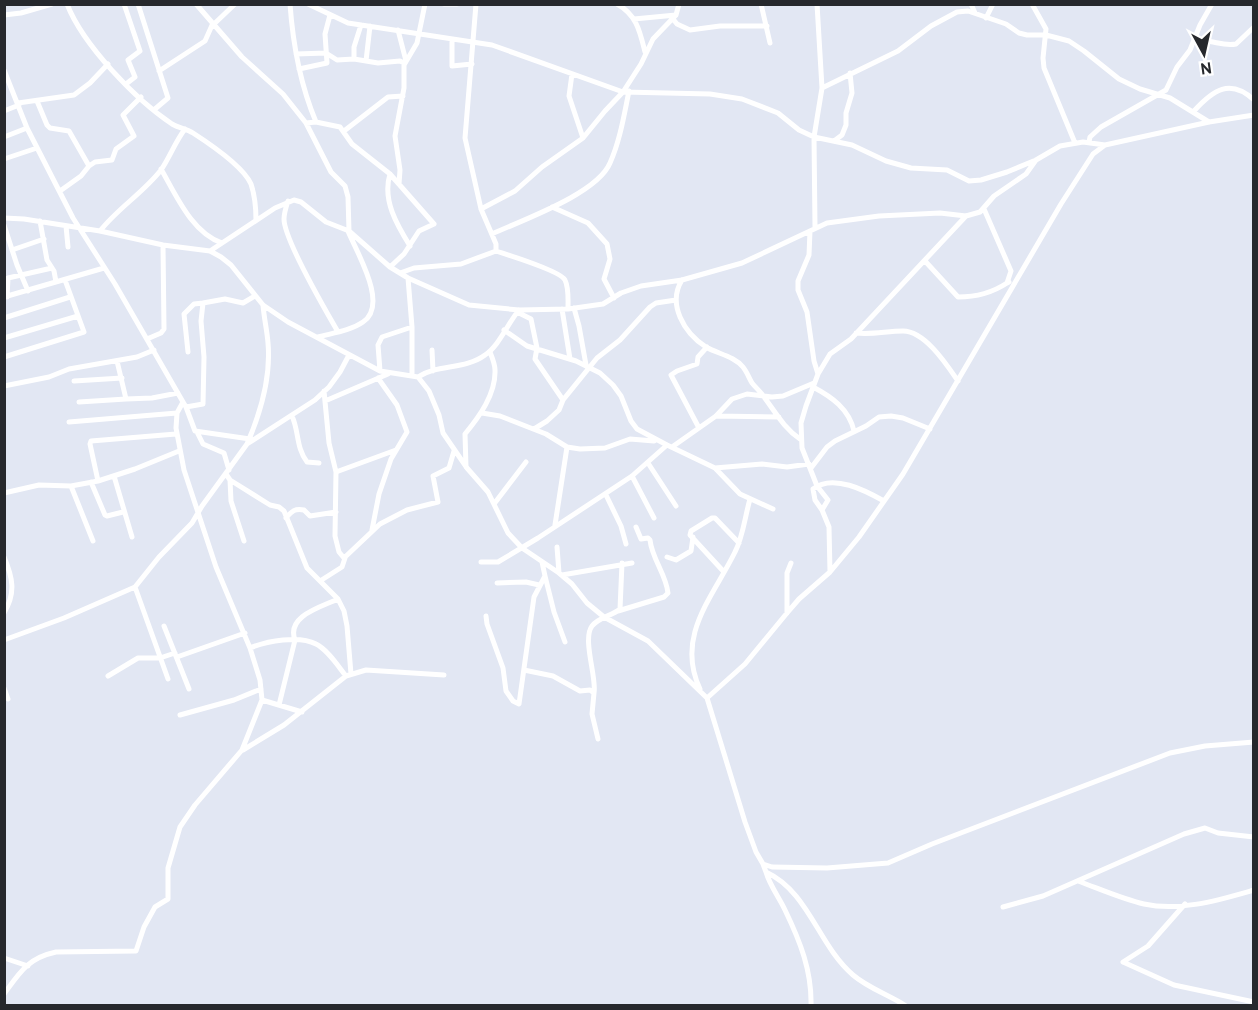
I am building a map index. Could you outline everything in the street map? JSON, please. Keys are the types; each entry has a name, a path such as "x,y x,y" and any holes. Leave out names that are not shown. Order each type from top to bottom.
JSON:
{"street":[{"path":"4,15 21,13 52,4"},
{"path":"68,4 90,43 126,84 173,124 200,138 241,170 250,182 254,194 256,220"},
{"path":"124,4 140,51 128,60 135,77 126,84"},
{"path":"138,4 168,99 155,109"},
{"path":"196,4 242,57 283,94 306,123 332,172 345,186 348,197 348,230 368,276 374,297 372,308 364,322 318,337"},
{"path":"159,71 205,41 213,23 235,4"},
{"path":"290,4 298,69 305,96 316,122"},
{"path":"308,4 345,22 492,45 626,91 710,94 742,99 778,113 799,130 814,137 866,151 886,161 911,168 947,170 969,181 991,178 1036,160 1060,146 1089,142 1105,145 1252,114"},
{"path":"405,62 416,46 425,4"},
{"path":"444,4 457,4"},
{"path":"476,4 471,41 472,64 465,138 481,209 496,244 496,250"},
{"path":"617,4 628,8 638,25 645,52"},
{"path":"481,209 514,191 542,166 583,138 626,91 642,64 645,52 653,39 674,17 679,4"},
{"path":"761,4 770,43"},
{"path":"817,4 822,88 814,137 812,229 809,255 798,281 798,290 807,312 818,374"},
{"path":"971,4 975,13"},
{"path":"986,18 993,4"},
{"path":"1032,4 1044,24 1046,35 1043,48 1044,68 1075,143"},
{"path":"1089,142 1090,137 1101,127 1166,90 1177,67 1190,50 1212,4"},
{"path":"822,88 898,51 931,26 957,12 968,11 1006,24 1019,33 1046,35 1069,41 1108,72 1133,87 1161,94 1194,111 1209,122"},
{"path":"298,69 326,64 325,31 330,15"},
{"path":"634,19 674,17"},
{"path":"674,17 677,24 690,30 720,26 767,26"},
{"path":"354,58 354,49 361,25"},
{"path":"366,61 370,26"},
{"path":"1193,43 1207,40 1224,45 1236,44 1254,27"},
{"path":"399,30 405,62 403,96 394,136 400,170 399,184"},
{"path":"452,39 452,67 472,64"},
{"path":"296,54 326,53 338,60 354,58 378,63 405,62"},
{"path":"4,111 18,104 74,95 90,83 108,64"},
{"path":"5,73 7,84 27,128 79,228 154,350 178,393 202,444 224,453 230,480 231,501 244,541"},
{"path":"834,141 842,135 846,125 846,113 852,93 850,73"},
{"path":"572,74 569,96 583,138"},
{"path":"1194,111 1210,96 1230,87 1241,89 1254,100"},
{"path":"492,234 552,207 597,181 610,164 626,91"},
{"path":"344,130 388,97 403,96"},
{"path":"60,191 81,176 89,166 100,160 112,160 116,149 134,136 123,115 141,97"},
{"path":"37,101 47,125 50,128 69,130 89,166"},
{"path":"306,123 316,122 344,130 352,144 390,174 434,224 419,231 410,246 390,267"},
{"path":"5,136 27,128"},
{"path":"100,231 111,217 146,187 161,169 185,129"},
{"path":"708,698 746,664 787,613 830,572 859,537 930,429 1061,204 1093,154 1105,145"},
{"path":"4,159 37,148"},
{"path":"210,252 256,220 288,201 294,200 301,202 326,222 348,230 390,267 408,279 469,305 518,311 568,308 603,303 641,286 682,280 742,263 769,249 790,242 812,229 840,221 879,216 940,213 966,216 980,212 994,196 1026,174 1036,160"},
{"path":"161,169 198,226 210,238 222,243"},
{"path":"390,174 387,189 389,201 395,219 410,246"},
{"path":"288,201 284,219 289,238 338,332"},
{"path":"552,207 588,223 607,244 610,259 604,279 614,298"},
{"path":"984,208 1011,271 1007,283"},
{"path":"822,510 828,500 818,486 802,448 801,439 806,406 818,374 830,354 856,333 966,216"},
{"path":"4,218 40,221 210,252 231,265 263,305 288,322 388,374 415,376 474,362 490,352 518,311"},
{"path":"40,221 47,260 52,267 56,282"},
{"path":"4,225 28,291"},
{"path":"66,226 68,247"},
{"path":"12,250 44,239"},
{"path":"147,339 161,333 164,329 163,245"},
{"path":"399,273 414,268 461,264 496,250 564,277 570,359"},
{"path":"925,261 958,297 993,292 1017,279"},
{"path":"52,267 8,278 6,297 104,268"},
{"path":"408,279 415,376 429,391 440,415 443,433 454,452 488,492 508,533 522,548 561,574 587,603 604,617 648,641 708,698 744,822 806,962 811,985 811,1005"},
{"path":"4,357 83,334 65,280"},
{"path":"682,280 677,288 676,300 679,315 688,331 707,347 740,364 788,431 801,439"},
{"path":"188,352 184,314 194,304 225,299 243,303 255,296"},
{"path":"4,318 70,297"},
{"path":"534,429 559,410 563,400 588,366 620,340 650,307 656,303 676,300"},
{"path":"4,994 16,977 36,957 56,952 136,951 144,927 155,907 168,899 168,868 180,827 242,750 262,700 245,633 216,567 197,515 176,434 177,413 184,405 203,404 204,357 201,321 203,303"},
{"path":"4,640 64,618 135,587 159,557 182,535 248,441 267,372 268,344 263,305"},
{"path":"568,308 579,326 588,366"},
{"path":"518,311 531,319 537,348 535,359 563,400"},
{"path":"4,338 78,316"},
{"path":"380,371 378,345 382,337 412,327"},
{"path":"504,330 527,346 588,366 607,378 613,384 637,429 687,457 699,459 715,468 729,484 750,499 773,509"},
{"path":"856,333 869,335 905,331 916,334 940,356 958,381"},
{"path":"699,428 671,375 697,364 698,357 707,347"},
{"path":"4,386 49,377 69,369 137,357 154,350"},
{"path":"432,350 433,371"},
{"path":"467,468 464,449 465,434 483,413 495,370 490,352"},
{"path":"197,432 248,441 292,416 324,391 340,372 349,355"},
{"path":"117,361 126,399"},
{"path":"325,401 388,374"},
{"path":"74,381 122,378"},
{"path":"372,530 379,494 407,429 397,405 378,378"},
{"path":"481,562 498,562 606,495 669,446 716,416 732,399 747,394 783,396 813,385"},
{"path":"813,385 839,403 854,431"},
{"path":"324,391 329,443 336,472 337,547 340,555 345,558"},
{"path":"80,402 152,398 178,393"},
{"path":"69,422 177,413"},
{"path":"483,413 500,416 534,429 567,447 605,448 630,439 659,442"},
{"path":"292,416 302,456 307,462 319,464"},
{"path":"716,416 779,417"},
{"path":"715,468 762,464 788,467 810,466 835,441 885,416 903,418 930,429"},
{"path":"98,481 91,441 176,434"},
{"path":"555,526 567,447"},
{"path":"336,472 396,450"},
{"path":"4,493 39,485 71,486 98,481 179,451"},
{"path":"320,581 342,567 345,558 372,530 407,510 438,502 433,476 449,468 454,452"},
{"path":"494,504 526,462"},
{"path":"648,463 676,506"},
{"path":"114,476 132,537"},
{"path":"632,476 654,518"},
{"path":"230,480 284,511 307,568 338,599 347,626 348,675"},
{"path":"91,482 105,515 123,512"},
{"path":"830,572 829,527 815,500 813,489 818,486 842,484 866,491 884,501"},
{"path":"71,486 93,541"},
{"path":"606,495 621,526 626,544"},
{"path":"702,693 691,663 692,650 703,610 739,543 750,499"},
{"path":"286,518 296,510 304,510 310,516 336,512"},
{"path":"723,572 693,537 691,531 715,518 739,543"},
{"path":"598,739 592,714 595,688 590,664 589,632 591,626 604,617 664,597 668,592 651,550 650,540 641,539 636,527"},
{"path":"667,556 676,560 691,551 693,537"},
{"path":"556,547 561,574"},
{"path":"4,557 13,585 12,598 4,613"},
{"path":"542,562 554,612 565,642"},
{"path":"618,611 622,605 622,563"},
{"path":"561,574 632,563"},
{"path":"787,613 787,573 791,563"},
{"path":"486,616 503,668 506,691 513,701 519,704 534,597 545,576"},
{"path":"497,583 526,582 539,585"},
{"path":"135,587 168,679"},
{"path":"279,705 295,640 292,632 294,626 305,615 338,599"},
{"path":"164,626 189,689"},
{"path":"108,676 138,658 176,655 245,633"},
{"path":"250,648 267,641 295,640 316,644 348,675"},
{"path":"242,750 284,725 348,675 366,670 444,675"},
{"path":"524,670 553,676 580,691 590,690 594,693"},
{"path":"4,688 8,699"},
{"path":"180,715 234,700 261,689"},
{"path":"262,700 302,712"},
{"path":"763,864 772,867 826,868 888,863 1170,753 1205,746 1254,742"},
{"path":"1003,907 1027,902 1184,834 1205,828 1218,833 1254,837"},
{"path":"766,872 780,879 792,890 834,953 853,975 906,1005"},
{"path":"1078,881 1143,904 1158,906 1215,901 1254,890"},
{"path":"1185,904 1148,946 1123,962 1174,985 1254,1002"},
{"path":"4,958 28,966"}]}
